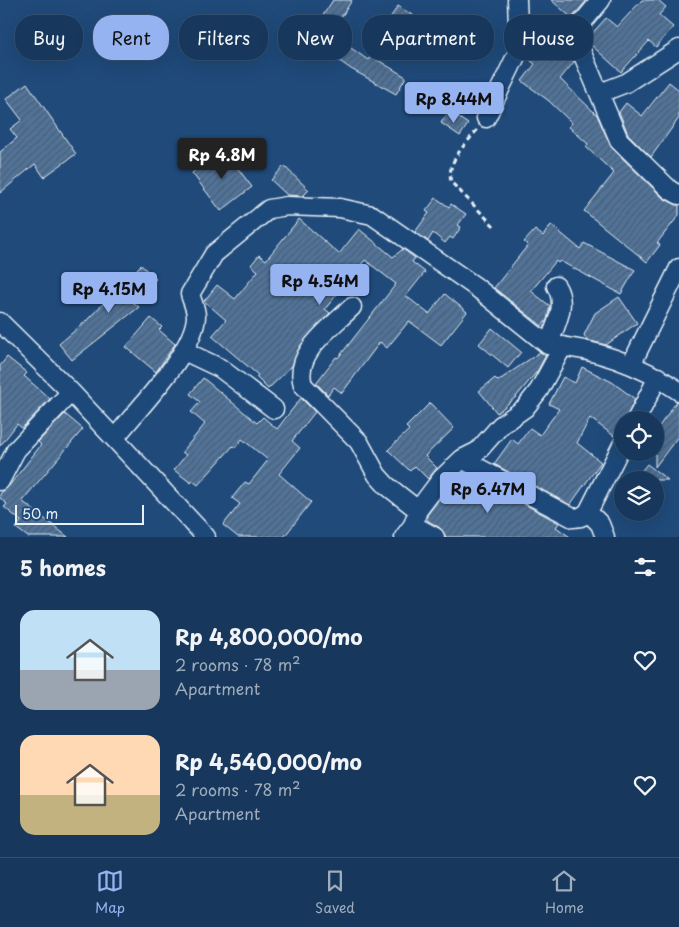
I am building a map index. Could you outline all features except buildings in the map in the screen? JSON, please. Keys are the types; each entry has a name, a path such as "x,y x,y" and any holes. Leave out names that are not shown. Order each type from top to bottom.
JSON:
{"street":[{"path":"486,118 519,50 517,0"},
{"path":"601,0 581,24 576,39 619,140 670,190 679,195"},
{"path":"600,93 626,83 679,49"},
{"path":"115,438 184,352 196,321 195,306 190,294 214,254 269,209 287,206 340,208 372,215 476,287 556,346 604,356 631,365 658,377 679,391"},
{"path":"631,365 679,268"},
{"path":"412,524 442,478 462,460 478,451 501,426 525,408 539,390 556,346 562,300 556,286"},
{"path":"352,307 306,354 300,374 303,385 359,442 377,474 412,524 435,537"},
{"path":"0,322 115,438 200,535"},
{"path":"184,352 220,368 274,409"},
{"path":"641,411 658,377"},
{"path":"1,477 16,450 71,392"},
{"path":"462,460 573,518 581,517 588,512 614,461"},
{"path":"588,512 600,524 605,537"}],"path":[{"path":"486,118 452,163 448,172 451,182 496,228"}]}
